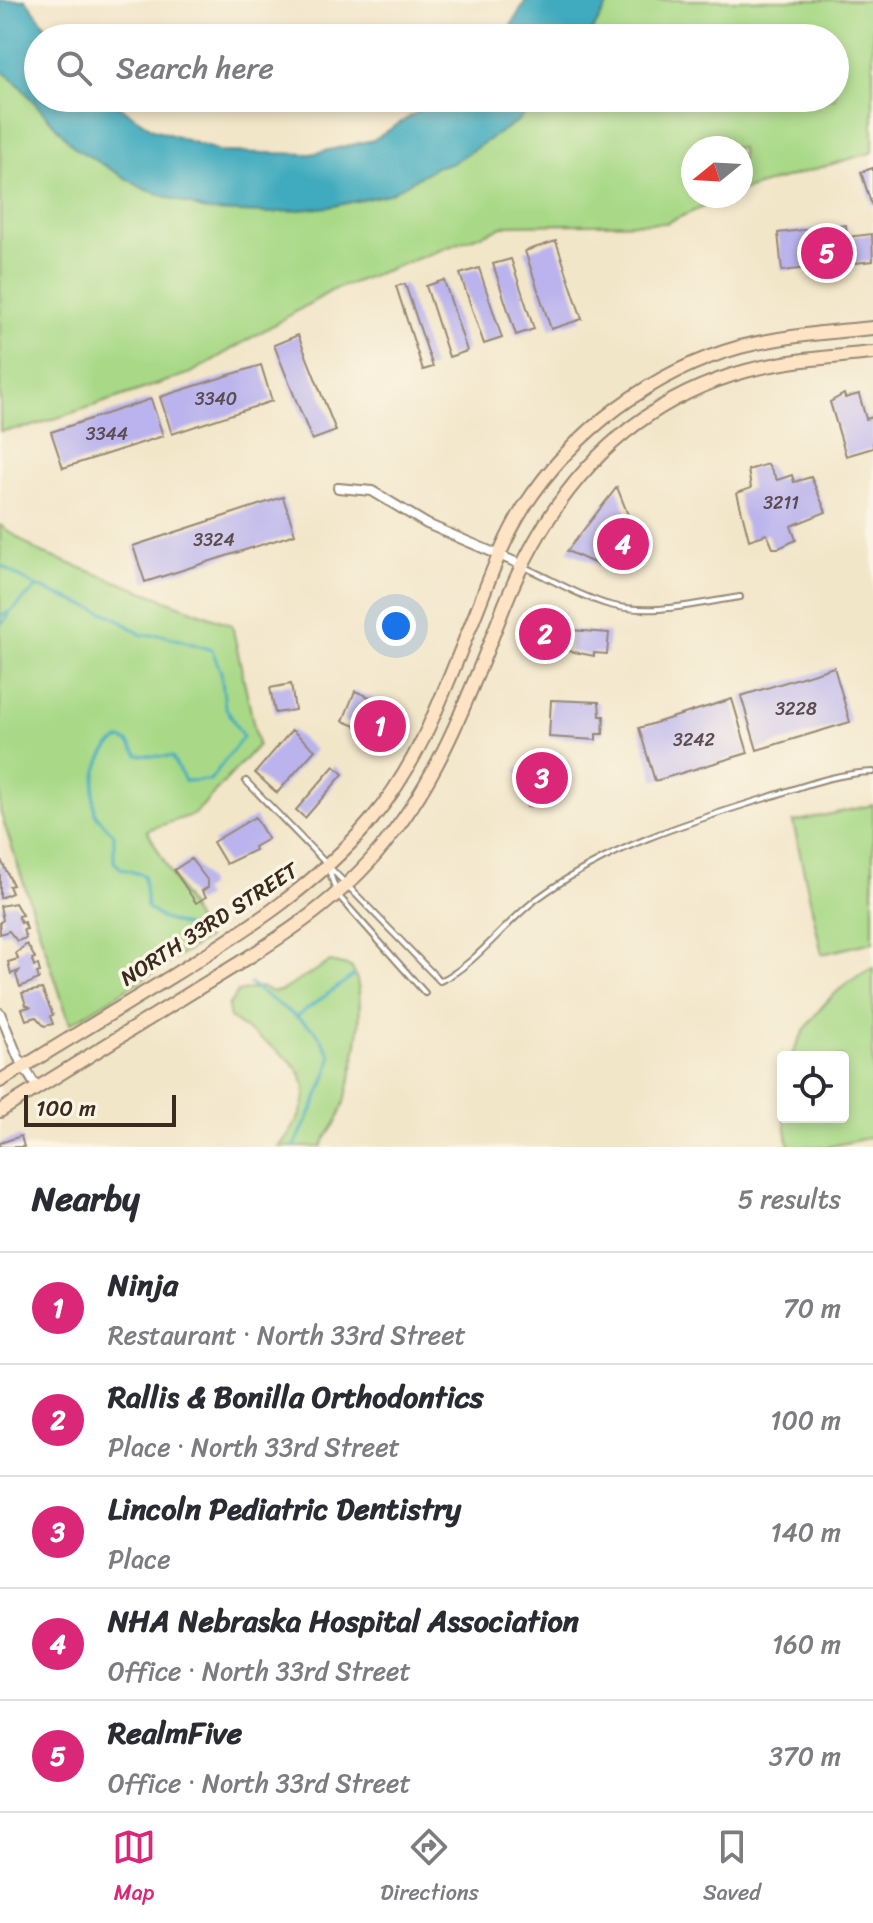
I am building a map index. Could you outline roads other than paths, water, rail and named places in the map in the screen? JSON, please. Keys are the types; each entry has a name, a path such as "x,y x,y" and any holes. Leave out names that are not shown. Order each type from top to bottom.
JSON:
{"main road":[{"name":"NORTH 33RD STREET","path":"0,1081 255,924 328,867 391,794 420,747 499,556 523,509 553,470 611,413 653,384 737,348 781,338 873,328"},
{"path":"0,1111 270,944 348,883 406,817 441,759 522,565 547,517 574,481 611,445 656,411 701,387 743,372 788,362 873,353"}],"street":[{"path":"338,488 372,491 427,524 522,565"},
{"path":"0,1013 37,1088"}],"lane":[{"path":"522,565 596,600 620,607 654,609 740,597"},
{"path":"246,781 440,981 462,967 531,903 613,852 674,826 806,785 873,772"},
{"path":"328,867 337,894 425,993"}],"water":[{"path":"0,0 26,0 44,24 24,24 24,91 0,69"},
{"path":"526,0 611,0 596,24 512,24"},
{"path":"43,112 128,112 153,129 222,152 311,154 373,140 417,112 526,112 519,120 451,164 438,166 389,194 329,207 269,213 208,211 144,189 75,148"}],"waterway":[{"path":"0,565 35,586 113,616 142,635 163,635 212,650 221,672 225,706 243,737 210,780 185,781 172,757 138,755 128,742 121,739 112,744 100,761 94,794 95,814 114,835 114,862 122,869 144,875 147,907 161,918 187,927 198,936"},
{"path":"0,616 12,610 37,588"},
{"path":"1,624 9,615"},
{"path":"296,1017 354,975"},
{"path":"250,984 316,1031 331,1055 322,1087 294,1147"}],"place":[{"name":"RealmFive","path":"827,253"},
{"name":"NHA Nebraska Hospital Association","path":"623,544"},
{"name":"Rallis & Bonilla Orthodontics","path":"545,634"},
{"name":"Ninja","path":"380,726"},
{"name":"Lincoln Pediatric Dentistry","path":"542,778"}]}
